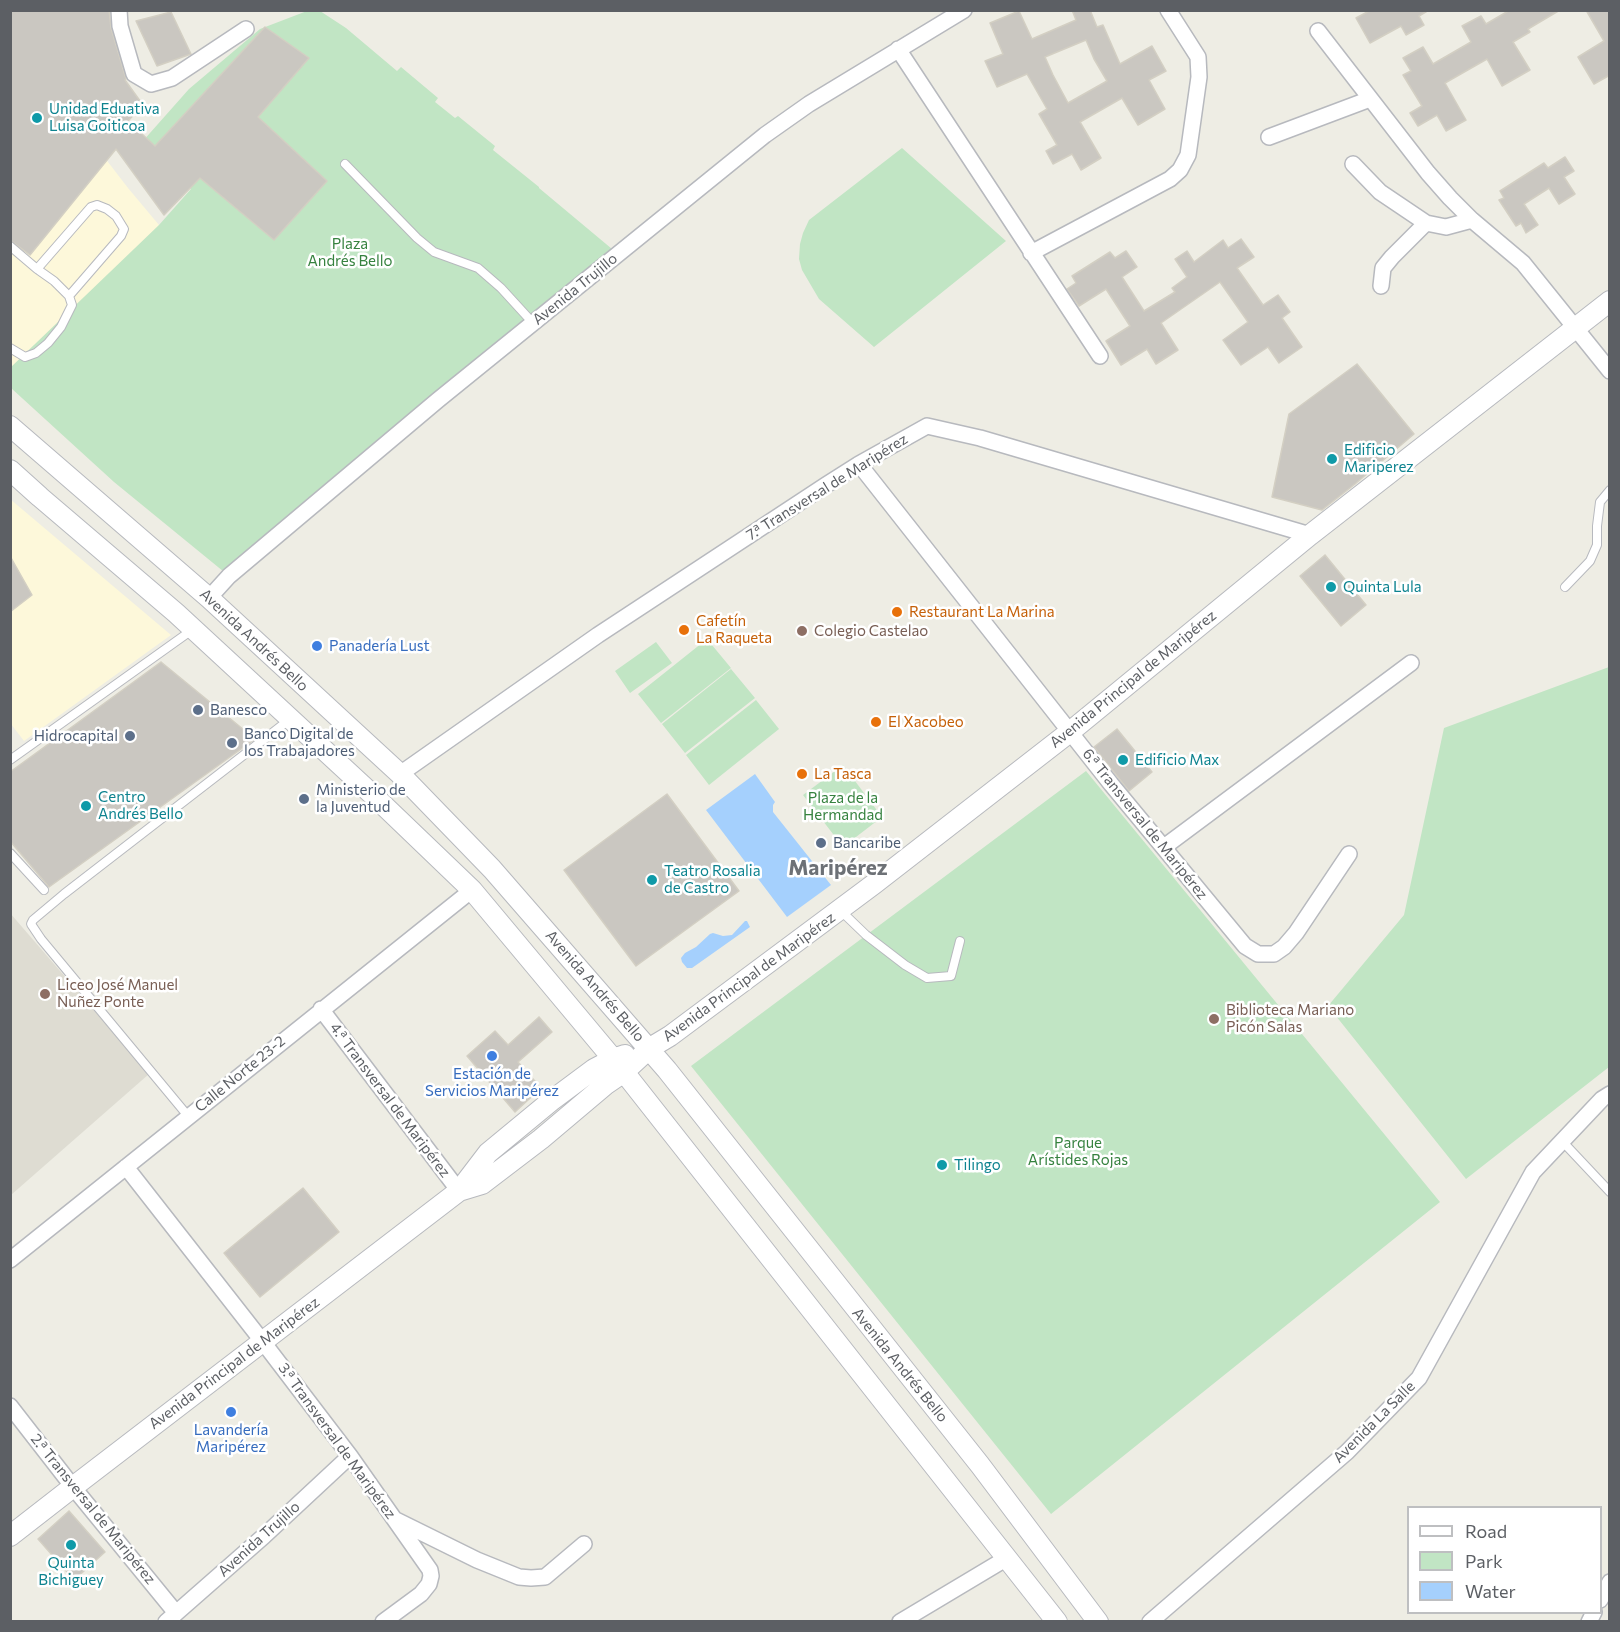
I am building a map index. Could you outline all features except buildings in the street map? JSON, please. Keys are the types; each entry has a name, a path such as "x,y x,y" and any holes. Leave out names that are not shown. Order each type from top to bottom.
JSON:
{"street":[{"path":"119,10 120,27 135,74 151,84 172,78 246,29"},
{"name":"Avenida Trujillo","path":"209,598 229,576 429,408 765,135 809,104 964,10"},
{"path":"1031,253 1170,179 1180,170 1188,155 1199,67 1198,57 1168,10"},
{"path":"1318,31 1449,198 1523,263 1610,370"},
{"path":"898,49 1100,356"},
{"path":"1269,137 1370,99"},
{"path":"1353,164 1380,192 1426,223 1446,227 1472,220"},
{"path":"1381,286 1383,268 1426,223"},
{"name":"Avenida Principal de Maripérez","path":"10,1536 459,1191 488,1153 585,1076 619,1065 670,1036 840,910 1071,731 1310,535 1610,301"},
{"name":"Avenida Andrés Bello","path":"10,426 209,598 400,774 492,869 650,1048 980,1465 1098,1622"},
{"name":"7.ª Transversal de Maripérez","path":"400,774 598,635 859,464 927,426 980,438 1310,535"},
{"name":"6.ª Transversal de Maripérez","path":"859,464 1111,784 1245,946 1258,954 1274,954 1284,947 1296,933 1349,854"},
{"path":"10,470 194,629 472,890 619,1065 1058,1622"},
{"path":"1164,847 1411,663"},
{"name":"Calle Norte 23-2","path":"10,1260 472,890"},
{"name":"4.ª Transversal de Maripérez","path":"321,1009 459,1191"},
{"name":"Avenida La Salle","path":"1150,1622 1347,1452 1419,1378 1533,1172 1610,1094"},
{"name":"3.ª Transversal de Maripérez","path":"126,1167 350,1456 430,1570 429,1584 421,1594 383,1622"},
{"name":"2.ª Transversal de Maripérez","path":"10,1406 171,1617"},
{"name":"Avenida Trujillo","path":"171,1617 264,1536 350,1456"},
{"path":"394,1519 477,1560 519,1577 545,1577 584,1544"},
{"path":"900,1622 1007,1558"},
{"path":"1602,1596 1610,1582"}],"lane":[{"path":"345,164 417,238 434,252 478,268 501,288 533,323"},
{"path":"37,269 91,207 97,205 116,216 124,229 121,236 69,296"},
{"path":"10,246 54,281 69,296 72,305 61,327 36,353 25,357 10,348"},
{"path":"1564,588 1590,561 1597,545 1600,502 1610,490"},
{"path":"10,760 194,629"},
{"path":"188,1116 31,924 64,894 291,719"},
{"path":"10,853 44,890"},
{"path":"840,910 866,935 905,965 927,978 951,976 960,941"},
{"path":"1562,1141 1610,1192"}],"shaded area":[{"path":"11,36 160,229 11,391"},
{"path":"10,499 171,635 24,741 11,724"},
{"name":"Liceo José Manuel Nuñez Ponte","path":"10,913 149,1074 11,1195 10,1195"}],"green space":[{"name":"Plaza Andrés Bello","path":"307,11 320,11 346,28 397,71 401,67 438,98 435,102 455,118 458,116 495,146 493,150 618,254 229,576 114,482 11,388 10,368 159,225 191,189 142,142 189,89 260,29"},
{"path":"902,148 1006,241 874,347 819,299 802,270 799,259 800,244 809,220"},
{"path":"707,639 731,668 661,723 638,694"},
{"path":"656,642 672,663 630,693 615,671"},
{"path":"1609,667 1609,1067 1466,1179 1328,1006 1404,915 1444,728"},
{"path":"731,669 755,698 685,753 662,724"},
{"path":"756,700 779,729 709,785 686,755"},
{"name":"Plaza de la Hermandad","path":"843,765 882,817 843,847 803,795"},
{"name":"Parque Arístides Rojas","path":"1086,771 1440,1202 1051,1514 691,1066"}],"water":[{"path":"755,774 775,802 773,812 831,885 787,917 706,810"},
{"path":"745,921 750,927 692,968 687,968 682,962 681,958 685,953 696,947 710,934 732,935"}],"place":[{"name":"Unidad Eduativa Luisa Goiticoa","path":"37,118"},
{"name":"Edificio Mariperez","path":"1332,459"},
{"name":"Quinta Lula","path":"1331,587"},
{"name":"Restaurant La Marina","path":"897,612"},
{"name":"Cafetín La Raqueta","path":"684,630"},
{"name":"Colegio Castelao","path":"802,631"},
{"name":"Panadería Lust","path":"317,646"},
{"name":"Banesco","path":"198,710"},
{"name":"El Xacobeo","path":"876,722"},
{"name":"Hidrocapital","path":"130,736"},
{"name":"Banco Digital de los Trabajadores","path":"232,743"},
{"name":"Edificio Max","path":"1123,760"},
{"name":"La Tasca","path":"802,774"},
{"name":"Ministerio de la Juventud","path":"304,799"},
{"name":"Centro Andrés Bello","path":"86,806"},
{"name":"Bancaribe","path":"821,843"},
{"name":"Teatro Rosalia de Castro","path":"652,880"},
{"name":"Liceo José Manuel Nuñez Ponte","path":"45,994"},
{"name":"Biblioteca Mariano Picón Salas","path":"1214,1019"},
{"name":"Estación de Servicios Maripérez","path":"492,1056"},
{"name":"Tilingo","path":"942,1165"},
{"name":"Lavandería Maripérez","path":"231,1412"},
{"name":"Quinta Bichiguey","path":"71,1545"}],"district":[{"name":"Maripérez","path":"838,868"}]}
